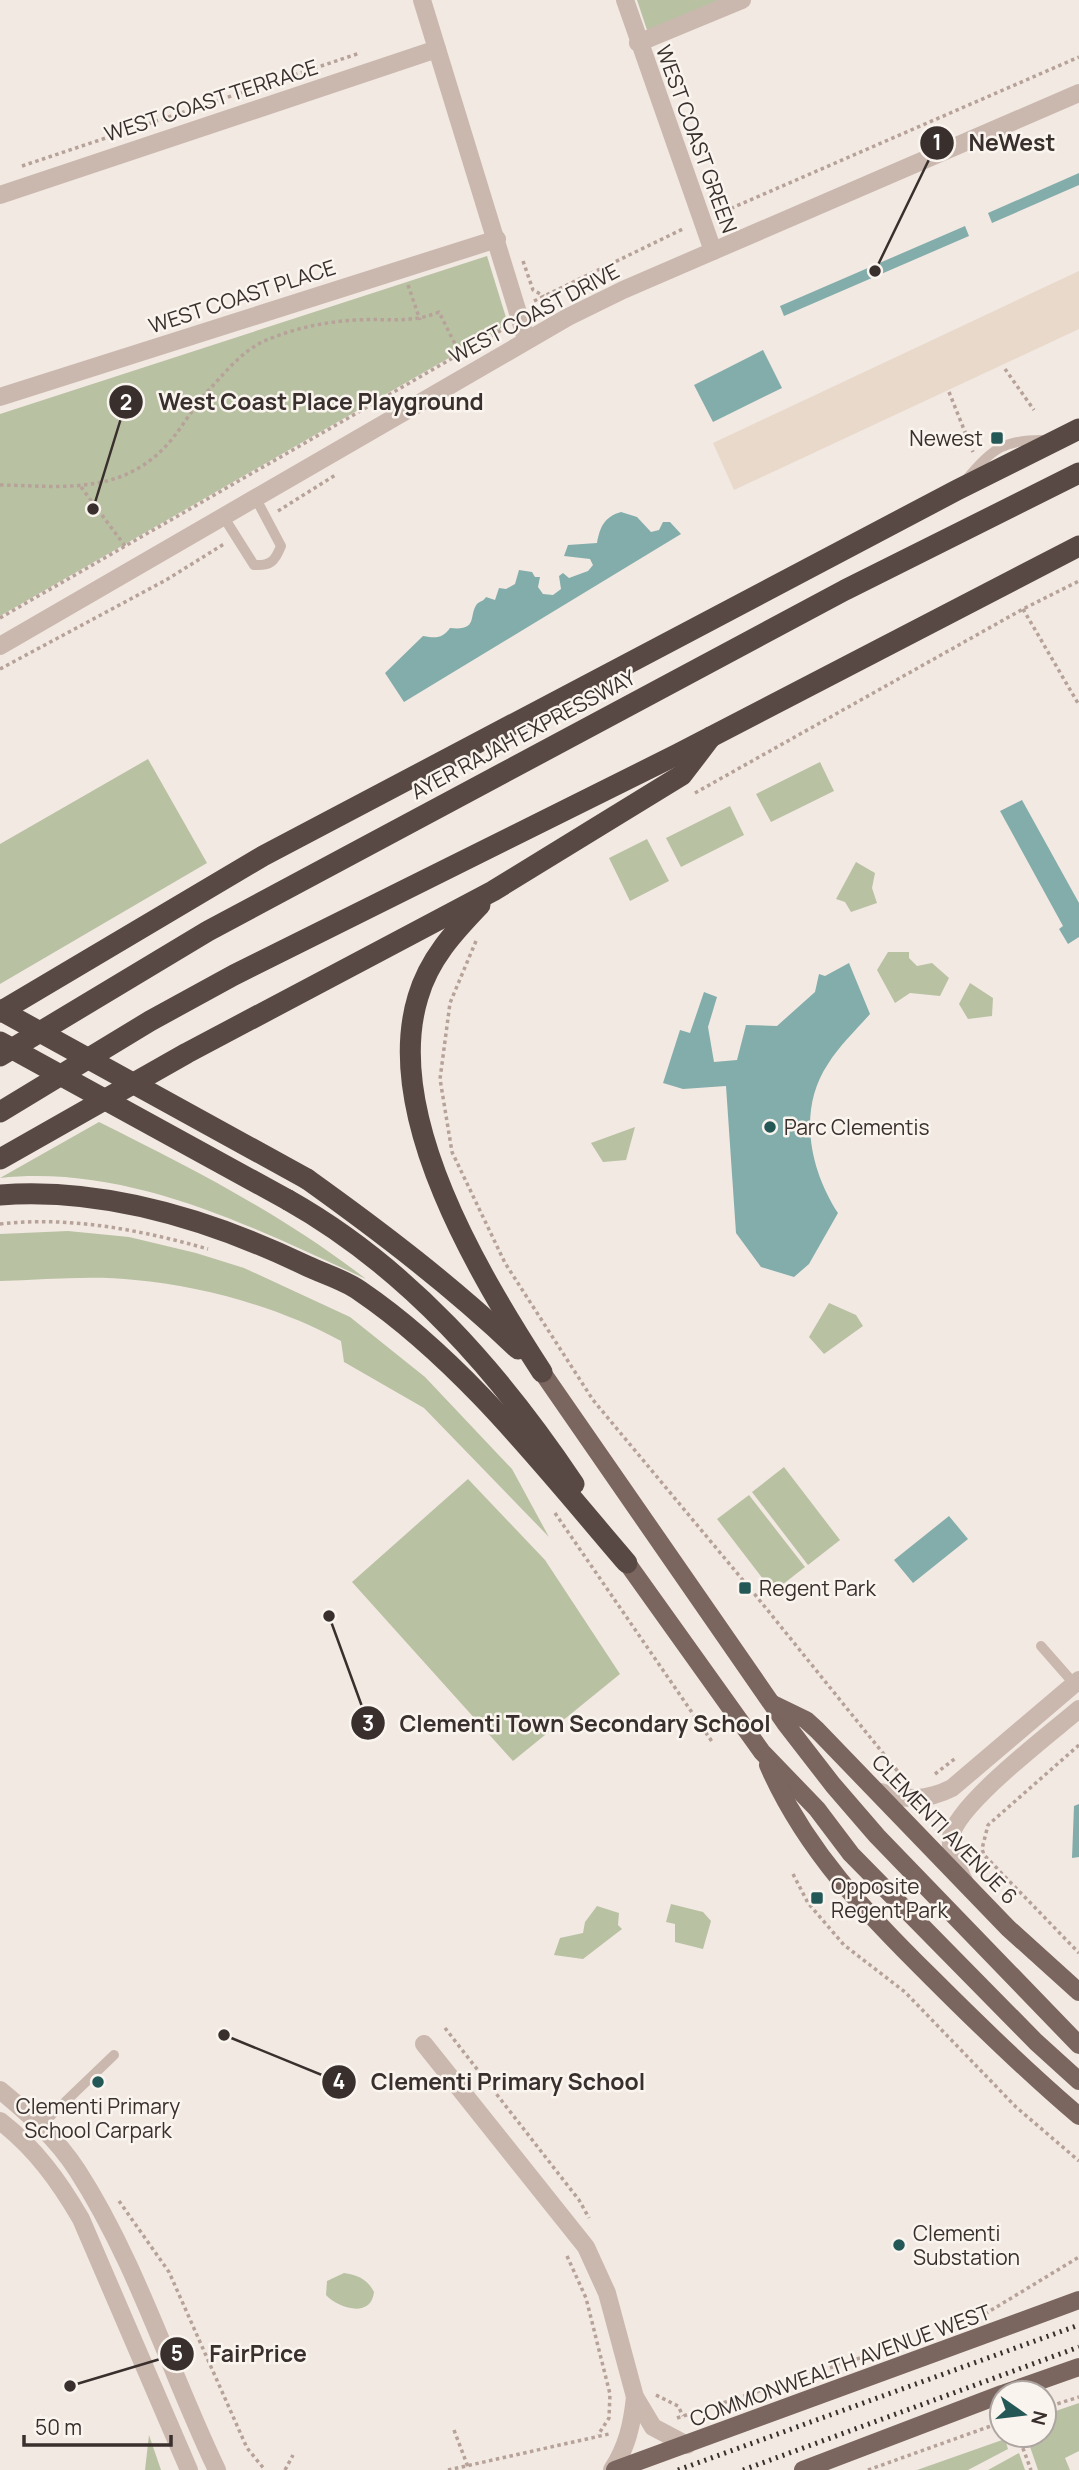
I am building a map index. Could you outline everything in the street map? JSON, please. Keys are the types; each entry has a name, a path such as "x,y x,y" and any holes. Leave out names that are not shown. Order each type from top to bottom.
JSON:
{"highway":[{"path":"0,1011 263,856 957,490 1079,429"},
{"name":"AYER RAJAH EXPRESSWAY","path":"0,1056 208,930 845,590 1079,473"},
{"path":"0,1112 150,1021 234,975 713,736 1079,545"},
{"path":"0,1159 187,1053 493,891 682,775 713,736"},
{"path":"493,891 434,959 418,996 409,1037 412,1080 432,1168 469,1252 541,1372"},
{"path":"0,1011 307,1179 397,1243 481,1313 541,1372"},
{"path":"0,1042 321,1219 379,1262 458,1333 548,1445 627,1563"},
{"path":"0,1195 71,1198 134,1205 253,1240 359,1290 438,1355 529,1449 627,1563"}],"main road":[{"name":"CLEMENTI AVENUE 6","path":"541,1372 773,1704 833,1785 877,1836 1079,2045"},
{"path":"627,1563 762,1752 817,1809 851,1854 1036,2042 1079,2081"},
{"name":"CLEMENTI AVENUE 6","path":"773,1704 806,1720 880,1792 1008,1928 1079,1992"},
{"path":"762,1752 778,1789 835,1877 1018,2065 1079,2116"},
{"name":"COMMONWEALTH AVENUE WEST","path":"613,2470 1079,2300"},
{"path":"1046,2379 1079,2367"},
{"path":"803,2470 988,2400"}],"street":[{"path":"422,0 526,339"},
{"name":"WEST COAST GREEN","path":"625,0 713,251"},
{"name":"WEST COAST GREEN","path":"638,43 742,0"},
{"name":"WEST COAST TERRACE","path":"0,195 437,49"},
{"name":"WEST COAST DRIVE","path":"0,646 526,339 623,290 1079,93"},
{"name":"WEST COAST PLACE","path":"0,397 497,239"},
{"path":"880,1792 918,1799 933,1798 952,1788 1077,1685"},
{"path":"965,1883 952,1852 951,1838 957,1821 973,1802 1079,1709"},
{"path":"424,2044 586,2247 607,2292 635,2398 653,2427 687,2445"},
{"path":"0,2090 41,2125 76,2169 100,2210 217,2470"},
{"path":"0,2121 18,2135 58,2180 81,2219 189,2470"},
{"path":"613,2470 624,2451 635,2398"}],"lane":[{"path":"223,516 254,565 267,566 275,560 281,546 255,497"},
{"path":"1041,1646 1077,1685"},
{"path":"41,2125 114,2055"}],"path":[{"path":"12,170 368,51"},
{"path":"405,279 420,320"},
{"path":"0,485 81,487 108,483 135,471 163,450 187,415 224,373 259,344 320,324 356,320 420,320 439,312 460,355"},
{"path":"1005,369 1034,410"},
{"path":"949,392 969,444"},
{"path":"266,518 346,469"},
{"path":"81,487 125,546"},
{"path":"0,670 166,580 236,537"},
{"path":"685,798 1023,609 1079,581"},
{"path":"1023,609 1079,705"},
{"path":"483,933 475,943 450,1003 440,1079 452,1152 505,1263 593,1400 757,1597 900,1777 913,1781"},
{"path":"0,1224 68,1221 129,1230 220,1252"},
{"path":"549,1503 713,1743"},
{"path":"1079,1745 988,1825 982,1849 984,1855 1079,1953"},
{"path":"929,1778 960,1755"},
{"path":"793,1874 808,1903 844,1945 905,1992 1016,2108 1079,2161"},
{"path":"561,2247 586,2298 610,2394 609,2418 598,2435"},
{"path":"977,2318 1079,2257"},
{"path":"653,2427 877,2352"},
{"path":"1058,2404 1079,2397"},
{"path":"868,2470 988,2427"},
{"path":"454,2430 468,2467"},
{"path":"448,2470 598,2435 629,2434"},
{"path":"1023,2449 1031,2470"},
{"path":"285,2470 293,2455"}],"green space":[{"path":"637,0 726,0 648,33"},
{"path":"487,256 508,324 0,616 0,414"},
{"path":"148,759 207,863 0,984 0,844"},
{"path":"820,762 834,791 771,822 756,794"},
{"path":"730,806 744,835 681,867 666,838"},
{"path":"647,839 669,881 630,901 609,858"},
{"path":"856,862 875,873 872,888 877,903 851,912 845,902 836,899"},
{"path":"888,952 909,952 909,958 917,966 932,963 949,978 940,996 910,993 895,1003 877,970"},
{"path":"970,983 993,998 992,1016 968,1019 959,1004"},
{"path":"99,1122 203,1175 269,1213 366,1279 234,1220 142,1190 48,1176 0,1178"},
{"path":"635,1127 626,1160 603,1162 591,1143"},
{"path":"68,1231 129,1237 196,1253 244,1268 350,1317 425,1377 512,1469 549,1537 424,1408 344,1362 341,1341 318,1329 241,1300 188,1287 102,1278 0,1281 0,1234"},
{"path":"829,1303 856,1315 863,1326 824,1354 809,1337"},
{"path":"784,1467 840,1540 808,1565 752,1492"},
{"path":"468,1479 545,1560 620,1674 513,1761 352,1582"},
{"path":"749,1495 805,1567 773,1592 717,1519"},
{"path":"671,1904 703,1912 711,1921 703,1949 675,1942 675,1924 666,1922"},
{"path":"597,1906 619,1913 618,1925 622,1929 583,1959 554,1955 560,1938 583,1933 585,1922"},
{"path":"344,2273 362,2278 374,2292 367,2306 346,2307 326,2295 327,2281"},
{"path":"1079,2403 1079,2451 1065,2458 1070,2470 1038,2470 1031,2449 1058,2449 1058,2410"},
{"path":"149,2435 161,2470 145,2470"},
{"path":"988,2445 988,2449 1008,2449 968,2470 917,2470"},
{"path":"1019,2453 1025,2470 988,2470"}],"shaded area":[{"path":"1079,271 1079,329 734,490 713,443"}],"water":[{"path":"1079,173 1079,185 992,223 988,213"},
{"path":"965,226 969,236 784,316 780,306"},
{"path":"763,350 782,388 713,422 694,385"},
{"path":"621,512 637,517 651,532 659,530 663,522 670,522 681,534 404,702 385,673 423,636 438,637 450,628 469,625 477,604 486,597 495,600 499,588 506,589 515,584 519,570 532,572 535,577 540,577 538,587 543,594 553,595 561,589 559,576 563,573 569,578 588,571 593,565 590,559 564,556 568,545 597,543 604,523"},
{"path":"1022,800 1079,903 1079,937 1068,944 1059,929 1063,926 1000,811"},
{"name":"Parc Clementis","path":"849,963 870,1014 842,1044 828,1064 818,1082 810,1120 814,1159 828,1196 838,1213 809,1264 794,1277 761,1267 736,1233 726,1086 683,1089 663,1083 680,1030 690,1033 704,992 717,997 708,1027 714,1062 737,1060 746,1025 777,1026 815,992 819,974 825,976"},
{"path":"949,1516 968,1539 913,1583 894,1560"},
{"path":"1079,1804 1079,1857 1072,1858 1074,1806"}],"railway":[{"path":"678,2470 1079,2325"},
{"path":"743,2470 1079,2347"}],"place":[{"name":"NeWest","path":"875,271"},
{"name":"Newest","path":"997,438"},
{"name":"West Coast Place Playground","path":"93,509"},
{"name":"Parc Clementis","path":"770,1127"},
{"name":"Regent Park","path":"745,1588"},
{"name":"Clementi Town Secondary School","path":"329,1616"},
{"name":"Opposite Regent Park","path":"817,1898"},
{"name":"Clementi Primary School","path":"224,2035"},
{"name":"Clementi Primary School Carpark","path":"98,2082"},
{"name":"Clementi Substation","path":"899,2245"},
{"name":"FairPrice","path":"70,2386"}]}
